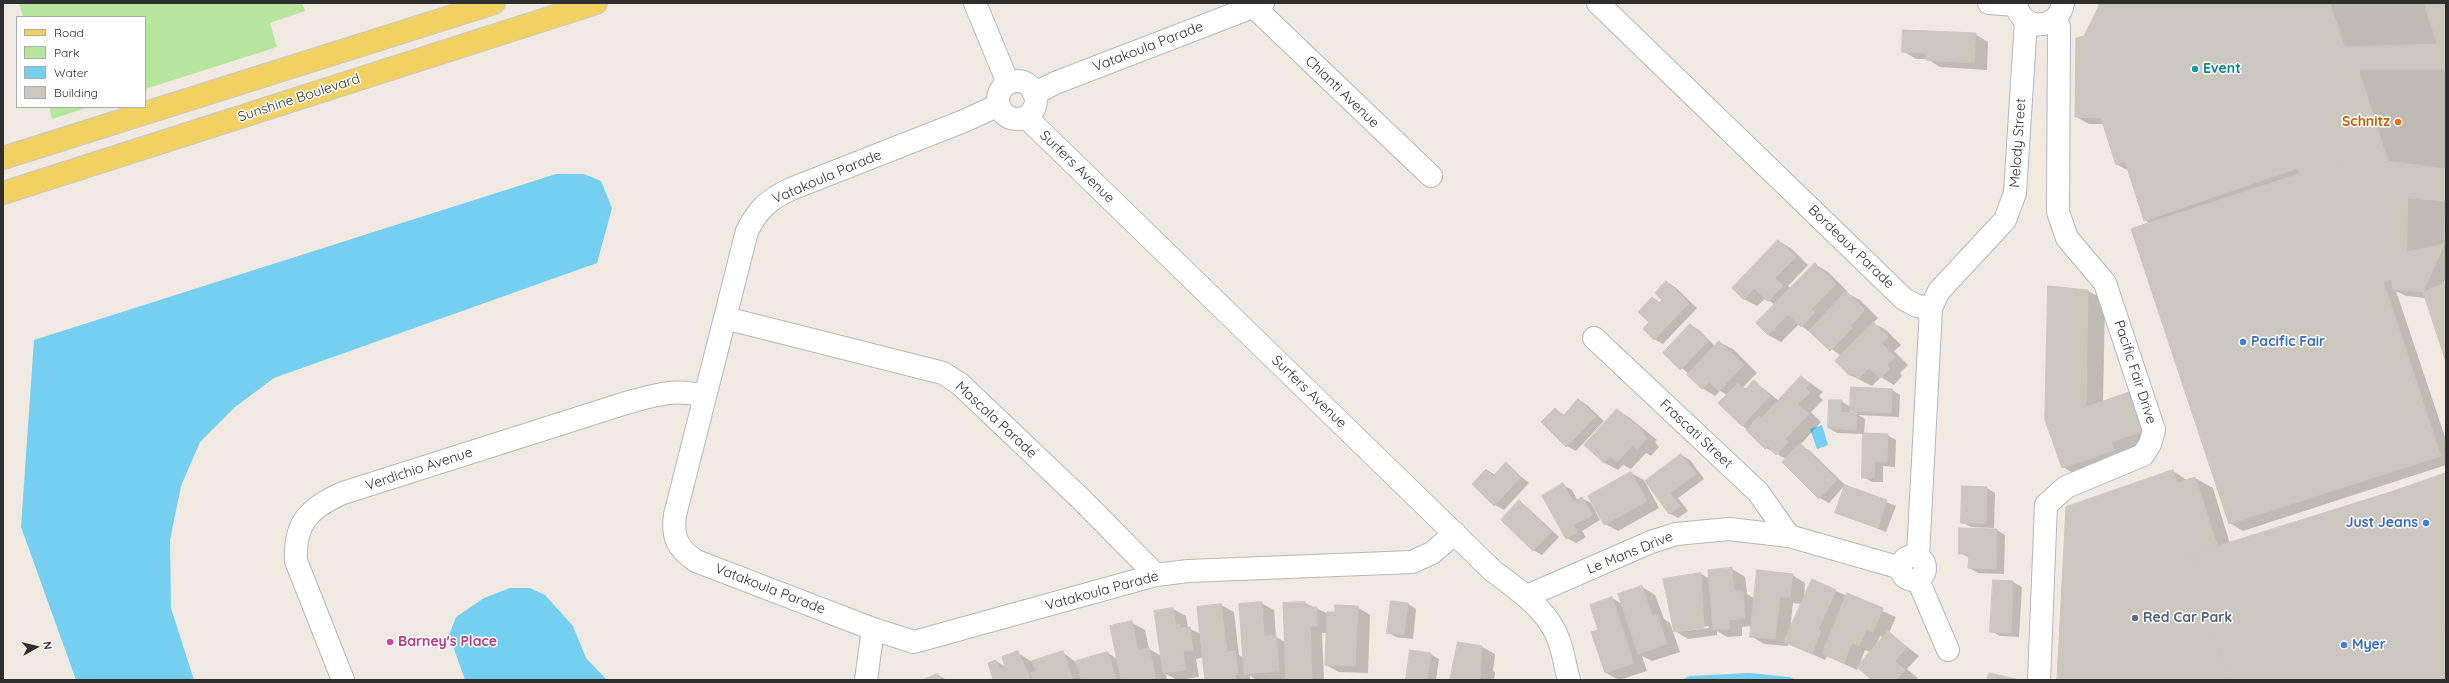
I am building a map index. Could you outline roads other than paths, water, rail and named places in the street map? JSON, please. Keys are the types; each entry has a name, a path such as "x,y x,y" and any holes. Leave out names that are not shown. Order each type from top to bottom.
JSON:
{"main road":[{"path":"3,158 494,3"},
{"name":"Sunshine Boulevard","path":"3,193 596,3"}],"street":[{"path":"975,3 1008,83"},
{"name":"Bordeaux Parade","path":"1598,3 1904,299 1917,306 1931,308"},
{"path":"1989,3 2020,10 2041,25 2059,11"},
{"name":"Vatakoula Parade","path":"1034,94 1055,83 1258,5"},
{"name":"Chianti Avenue","path":"1258,5 1431,176"},
{"name":"Melody Street","path":"1931,308 1939,291 2005,220 2015,192 2020,10"},
{"name":"Pacific Fair Drive","path":"2039,680 2046,505 2066,487 2143,455 2150,444 2154,430 2105,283 2067,238 2058,212 2059,11"},
{"path":"1014,81 1027,84 1034,94 1036,103 1034,109 1026,117 1013,119 1007,117 999,105 1000,92 1008,83 1014,81"},
{"name":"Vatakoula Parade","path":"999,105 772,198 756,213 747,232 704,396 675,515 673,531 684,553 696,561 873,629 914,642 1156,575 1188,571 1412,562 1432,553 1455,533"},
{"name":"Surfers Avenue","path":"1026,117 1493,571 1526,596 1553,627 1559,641 1569,680"},
{"path":"1931,308 1912,568 1948,650"},
{"name":"Mascala Parade","path":"725,318 943,373 960,384 1082,500 1156,575"},
{"name":"Frascati Street","path":"1594,338 1758,492 1789,536"},
{"name":"Verdichio Avenue","path":"343,680 296,561 295,542 301,525 310,514 324,502 343,493 633,401 667,392 686,391 704,396"},
{"name":"Le Mans Drive","path":"1526,596 1651,542 1676,534 1729,529 1789,536 1912,568"},
{"path":"866,680 873,629"}],"water":[{"path":"556,174 584,174 601,181 612,208 597,263 274,378 235,407 200,442 181,486 170,540 171,608 194,680 76,680 21,527 34,340"},
{"path":"1822,425 1828,445 1817,449 1810,429"},
{"path":"510,588 530,588 545,595 573,626 586,658 607,680 465,680 449,635 456,617 484,598"},
{"path":"1750,673 1789,677 1797,680 1681,680 1690,676"}],"place":[{"name":"Event","path":"2195,69"},
{"name":"Schnitz","path":"2398,122"},
{"name":"Pacific Fair","path":"2243,342"},
{"name":"Just Jeans","path":"2426,523"},
{"name":"Red Car Park","path":"2135,618"},
{"name":"Barney's Place","path":"390,642"},
{"name":"Myer","path":"2344,645"}]}
